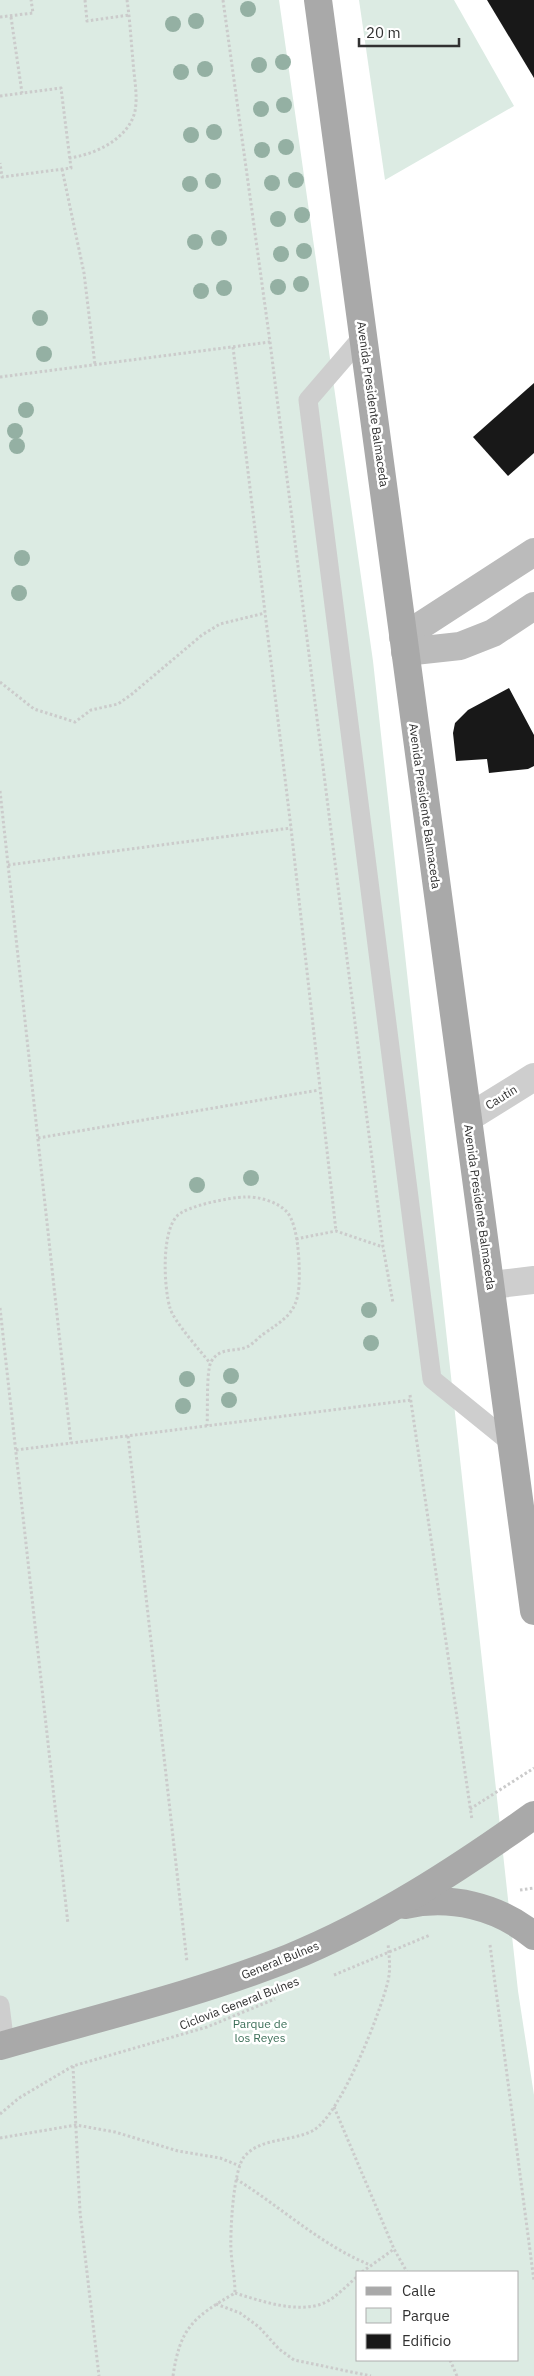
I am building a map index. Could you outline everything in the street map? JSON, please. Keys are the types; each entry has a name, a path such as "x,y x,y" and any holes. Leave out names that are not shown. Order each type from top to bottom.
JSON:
{"main road":[{"name":"Avenida Presidente Balmaceda","path":"318,0 534,1611"},
{"path":"404,644 534,552"},
{"path":"404,644 460,646 493,633 534,606"},
{"name":"General Bulnes","path":"3,2045 191,1992 290,1957 388,1910 477,1856 534,1815"},
{"path":"388,1910 439,1901 462,1903 497,1914 534,1936"}],"street":[{"name":"Cautín","path":"468,1118 534,1077"},
{"path":"491,1285 534,1280"}],"lane":[{"path":"364,335 308,400 432,1379 512,1443"},
{"path":"0,2005 3,2045"}],"path":[{"path":"0,18 33,13 31,0"},
{"path":"85,0 87,21 129,15"},
{"path":"69,158 82,156 108,144 125,130 133,118 135,95 127,0"},
{"path":"11,17 22,93"},
{"path":"0,96 61,88 71,168 2,177 0,164"},
{"path":"62,169 84,273 95,365"},
{"path":"0,377 270,342"},
{"path":"233,347 291,828 336,1231"},
{"path":"0,682 34,709 75,722 91,710 118,704 202,635 220,624 265,613"},
{"path":"0,791 71,1443"},
{"path":"8,865 291,828"},
{"path":"38,1138 319,1090"},
{"path":"207,1426 210,1363 217,1355 229,1349 247,1347 280,1324 294,1309 298,1286 296,1239 293,1224 287,1212 275,1204 260,1198 245,1197 189,1208 176,1216 169,1230 165,1261 170,1310 210,1363"},
{"path":"296,1239 336,1231 383,1247"},
{"path":"0,1308 68,1924"},
{"path":"16,1450 411,1400"},
{"path":"128,1436 191,1992"},
{"path":"470,1809 534,1768"},
{"path":"235,2293 231,2248 236,2179 243,2158 259,2146 311,2131 318,2127 334,2107 356,2064 381,2004 389,1974 388,1910"},
{"path":"325,1979 434,1933"},
{"path":"483,1944 490,1948 534,2281"},
{"name":"Ciclovia General Bulnes","path":"0,2114 19,2098 73,2066 207,2027 280,1997"},
{"path":"73,2066 80,2212 99,2376"},
{"path":"334,2107 394,2249 405,2271"},
{"path":"0,2138 76,2125 115,2132 178,2151 215,2157 240,2166"},
{"path":"236,2179 333,2246 352,2258 370,2265"},
{"path":"363,2271 394,2249"},
{"path":"173,2376 184,2334 200,2316 235,2293 302,2308 314,2306 337,2294 356,2278"},
{"path":"216,2304 240,2313 259,2327 279,2349 294,2360 371,2376"},
{"path":"450,2361 457,2376"}],"green space":[{"name":"Parque de los Reyes","path":"0,0 279,0 373,661 518,1991 534,2095 534,2376 0,2376"},
{"path":"359,0 454,0 514,106 385,180"}],"building":[{"path":"487,0 534,0 534,78"},
{"path":"534,383 534,453 508,476 473,437"},
{"path":"509,688 534,735 534,766 528,769 489,773 487,759 456,761 453,733 455,723 468,710"}]}
